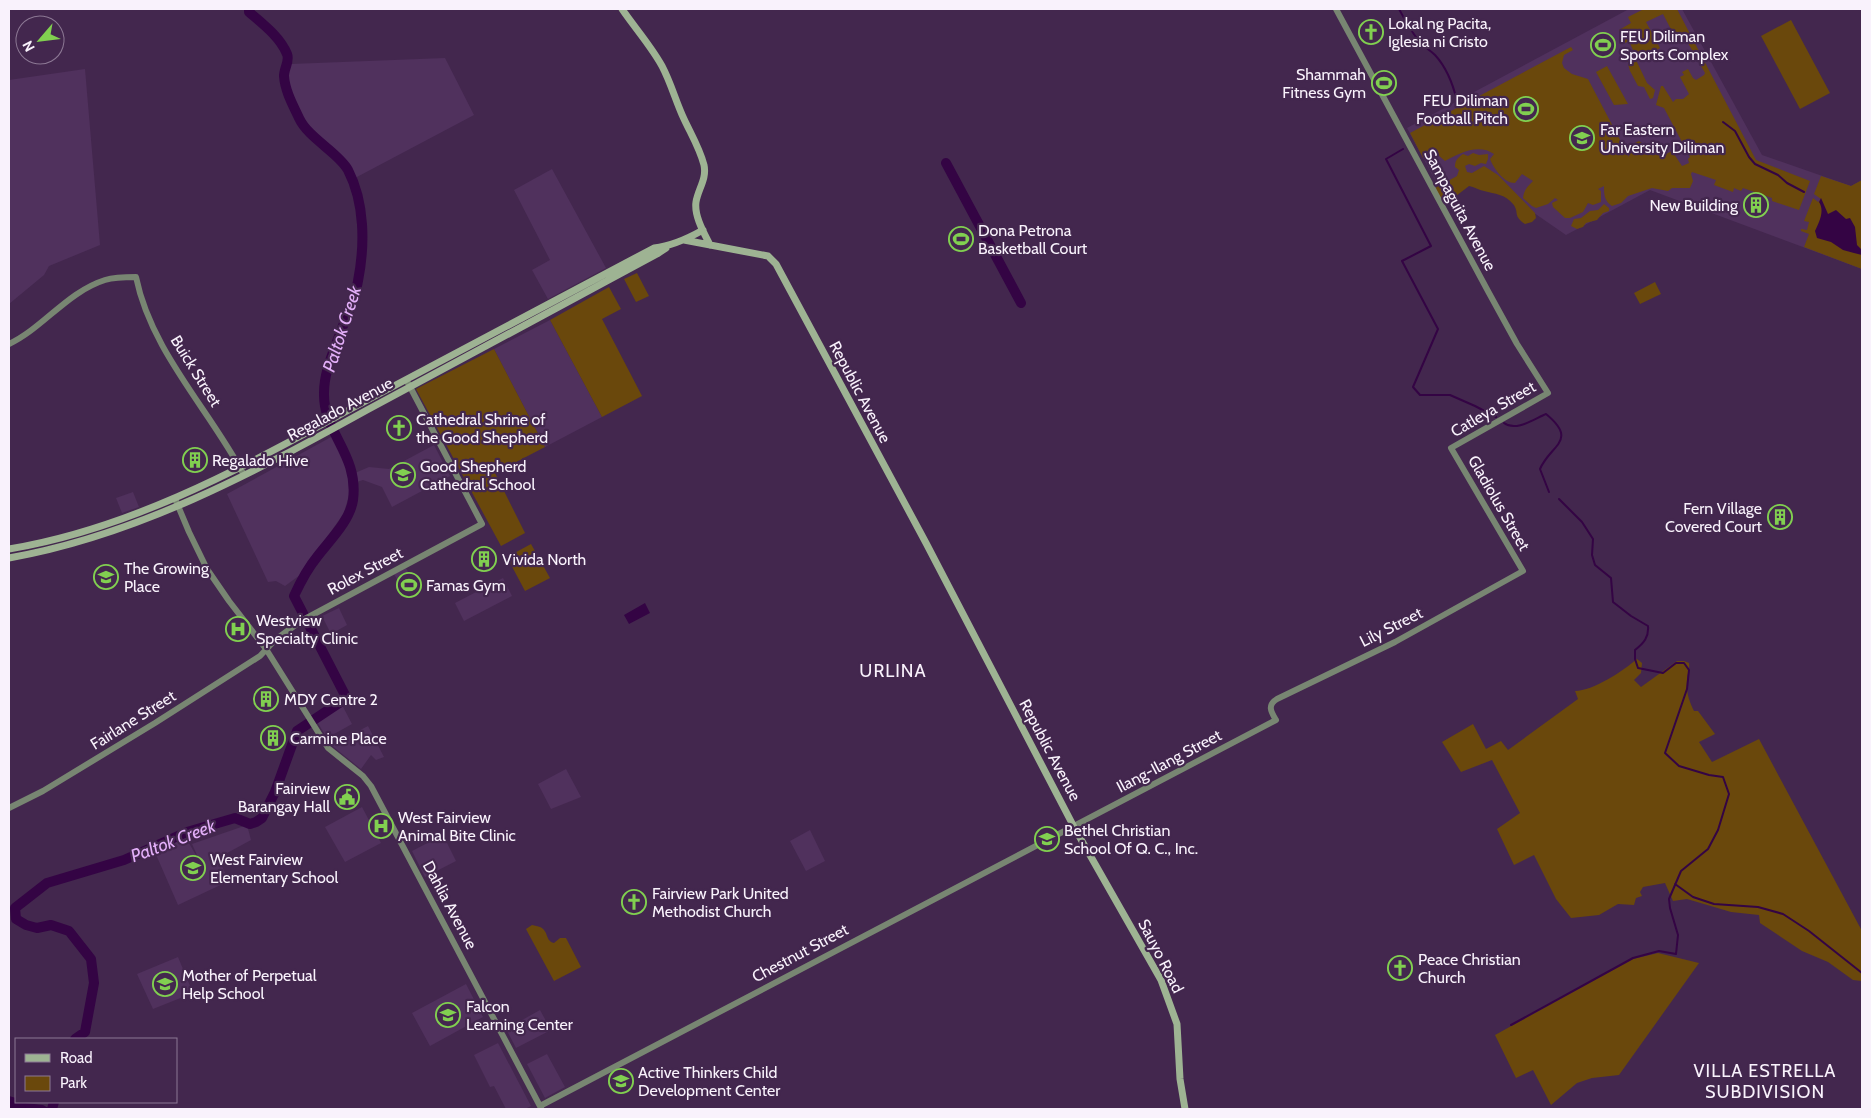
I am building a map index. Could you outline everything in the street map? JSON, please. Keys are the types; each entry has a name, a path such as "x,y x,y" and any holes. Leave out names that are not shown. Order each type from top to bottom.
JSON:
{"main road":[{"path":"622,9 664,70 702,159 705,171 696,207 710,245"},
{"name":"Regalado Avenue","path":"9,558 84,540 178,507 334,418 654,248 668,246 703,230"},
{"path":"684,240 710,245"},
{"name":"Republic Avenue","path":"710,245 768,256 776,264 926,544 1074,827"},
{"name":"Regalado Avenue","path":"9,549 79,533 175,499 242,472 338,426 657,254 668,246"},
{"name":"Sauyo Road","path":"1074,827 1143,946 1166,991 1177,1024 1180,1079 1185,1109"}],"street":[{"name":"Sampaguita Avenue","path":"1336,9 1517,344 1548,393"},
{"name":"Buick Street","path":"9,344 24,336 69,300 92,286 114,278 136,277 142,302 151,324 242,472"},
{"path":"406,380 410,387"},
{"name":"Rolex Street","path":"266,649 275,640 311,615 482,524 410,387"},
{"name":"Catleya Street","path":"1452,448 1548,393"},
{"name":"Gladiolus Street","path":"1452,448 1523,571"},
{"name":"Dahlia Avenue","path":"175,499 207,569 266,649 328,748 363,776 374,791 541,1108"},
{"name":"Lily Street","path":"1276,720 1271,712 1270,705 1277,699 1395,642 1523,571"},
{"name":"Fairlane Street","path":"9,808 78,771 260,656 266,649"},
{"name":"Ilang-Ilang Street","path":"1074,827 1276,720"},
{"name":"Chestnut Street","path":"541,1108 839,948 1029,851 1062,831 1074,827"}],"shaded area":[{"name":"Far Eastern University Diliman","path":"1629,9 1682,9 1762,155 1851,186 1862,180 1862,269 1650,190 1566,235 1491,183 1482,180 1443,195 1407,128"},
{"path":"445,58 474,115 355,178 350,167 304,123 291,93 287,77 291,64"},
{"path":"85,69 100,245 49,266 44,275 9,304 9,80"},
{"path":"552,169 606,268 548,299 532,270 550,260 514,190"},
{"path":"1821,198 1828,214 1836,210 1846,219 1850,218 1855,227 1857,245 1862,250 1862,255 1843,250 1831,242 1817,238 1815,231 1821,216 1821,205 1819,202"},
{"path":"550,320 602,417 545,447 494,349"},
{"path":"333,436 348,463 350,475 350,491 344,513 300,575 285,586 276,581 268,582 227,494"},
{"name":"Good Shepherd Cathedral School","path":"434,445 450,476 392,507 382,487 363,480 357,482 355,473 369,467 389,469"},
{"path":"133,492 139,507 122,513 116,498"},
{"path":"406,568 417,589 406,595 394,574"},
{"path":"503,578 512,596 464,621 455,603"},
{"path":"645,603 650,613 629,624 624,615"},
{"path":"339,608 347,625 331,634 322,616"},
{"path":"341,703 352,724 327,738 316,720"},
{"path":"368,726 384,757 376,760 371,755 361,769 331,745"},
{"path":"566,769 581,797 551,809 538,784"},
{"path":"362,807 381,843 345,862 325,827"},
{"name":"West Fairview Elementary School","path":"247,825 251,840 218,858 229,881 178,905 154,850 185,836 202,866 192,844"},
{"path":"810,830 825,861 806,871 790,841"},
{"path":"443,835 456,861 425,877 412,851"},
{"name":"Mother of Perpetual Help School","path":"178,957 193,993 153,1009 137,974"},
{"name":"Falcon Learning Center","path":"466,984 483,1017 430,1046 412,1013"},
{"path":"540,1010 551,1030 516,1048 506,1029"},
{"path":"498,1043 531,1106 525,1109 506,1109 494,1086 490,1087 474,1055"},
{"path":"547,1054 565,1087 545,1098 527,1064"},
{"path":"9,1096 15,1098 15,1103 43,1105 50,1109 22,1109 9,1106"}],"green space":[{"path":"1644,9 1677,9 1756,160 1810,181 1799,210 1743,188 1741,191 1734,188 1733,192 1714,185 1716,180 1692,172 1693,181 1690,188 1672,188 1668,191 1652,188 1628,196 1621,203 1612,206 1604,195 1604,186 1598,189 1601,191 1601,202 1593,205 1588,203 1583,212 1570,218 1565,218 1553,207 1552,203 1558,200 1555,198 1548,204 1536,208 1532,206 1523,198 1526,189 1533,181 1522,174 1515,183 1507,181 1494,167 1490,159 1494,154 1488,151 1482,149 1469,150 1445,161 1437,154 1423,158 1410,133 1571,47 1573,50 1564,55 1562,63 1564,68 1572,74 1588,79 1629,157 1631,145 1639,141 1664,159 1666,154 1672,151 1682,166 1689,163 1688,159 1690,157 1664,108 1656,105 1661,86 1663,86 1673,102 1676,99 1683,99 1689,94 1680,77 1684,75 1682,72 1688,69 1696,80 1705,73 1684,36 1679,39 1675,37 1663,14 1646,22 1660,48 1650,54 1648,51 1627,62 1625,54 1633,50 1629,41 1625,43 1619,30 1631,23 1628,17"},
{"path":"1791,20 1830,93 1800,109 1761,36"},
{"path":"1636,60 1647,83 1655,90 1653,98 1650,99 1644,87 1638,86 1630,71 1628,64"},
{"path":"1607,66 1628,104 1614,105 1596,72"},
{"path":"1473,153 1479,155 1488,154 1488,159 1486,164 1481,163 1475,166 1469,164 1465,166 1467,172 1472,173 1484,166 1498,175 1535,213 1536,218 1532,222 1525,224 1521,221 1517,216 1515,207 1507,198 1471,186 1456,196 1450,196 1445,201 1440,199 1435,188 1457,176 1459,170 1455,165 1459,157 1463,154 1468,156"},
{"path":"1821,176 1851,186 1862,180 1862,269 1804,247 1809,234 1801,231 1801,229 1807,230 1809,222 1804,221 1813,198 1818,202 1821,199 1814,194"},
{"path":"1604,204 1609,208 1609,211 1603,213 1597,220 1586,223 1583,227 1577,229 1571,226 1574,219 1581,218 1590,211 1598,210"},
{"path":"637,273 649,296 636,302 624,279"},
{"path":"1655,282 1661,294 1640,304 1634,293"},
{"path":"609,287 621,309 602,319 642,396 602,417 550,320"},
{"path":"494,349 545,447 495,473 525,533 501,546 416,389"},
{"path":"531,544 550,578 525,591 507,557"},
{"path":"1637,659 1642,663 1641,673 1634,680 1641,687 1677,661 1689,663 1687,678 1688,696 1694,711 1698,711 1715,734 1699,742 1712,762 1759,739 1862,931 1862,981 1853,980 1828,962 1802,951 1760,923 1759,915 1731,912 1687,899 1673,901 1665,883 1643,887 1640,892 1642,896 1636,898 1634,905 1618,904 1599,915 1571,918 1556,899 1534,855 1514,865 1497,829 1520,813 1492,760 1461,772 1442,742 1473,724 1486,749 1501,741 1508,750 1578,699 1575,691 1599,684"},
{"path":"532,925 543,929 551,942 554,943 560,938 566,938 581,967 554,981 526,929"},
{"path":"1658,953 1699,963 1619,1075 1592,1078 1577,1083 1551,1105 1533,1070 1516,1078 1495,1035 1633,959"}],"waterway":[{"name":"Paltok Creek","path":"76,1038 85,1032 94,983 91,959 69,931 51,925 37,928 26,925 16,919 15,908 47,883 124,860 187,832 235,818 250,824 256,822 262,818 275,792 297,731 342,701 345,695 294,596 310,566 348,516 353,500 351,470 329,420 325,407 324,385 330,361 353,300 358,281 362,253 362,224 358,196 348,170 338,158 309,132 294,108 285,82 284,73 288,59 284,48 271,31 249,12 249,9"},
{"path":"1399,9 1417,38 1443,65 1457,101"},
{"path":"1723,122 1735,131 1749,157 1755,164 1778,175 1787,183 1804,192"},
{"path":"1403,149 1386,159 1431,246 1402,261 1438,329 1413,387 1420,395 1450,395 1496,417"},
{"path":"946,163 1021,303"},
{"path":"1504,423 1514,426 1519,425 1546,414 1556,423 1561,437 1559,443 1540,469 1549,492"},
{"path":"1511,1025 1633,958 1659,951 1676,954 1678,935 1669,899 1681,871 1708,849 1718,830 1729,794 1723,777 1679,766 1665,753 1687,689 1689,670 1684,663 1676,663 1663,673 1638,668 1635,650 1645,640 1648,626 1613,602 1611,578 1595,565 1592,555 1593,539 1582,522 1559,499"},
{"path":"1675,884 1693,897 1714,904 1758,907 1783,914 1809,931 1862,973"},
{"name":"Paltok Creek","path":"52,1109 54,1103"},
{"path":"9,1107 21,1109"}],"place":[{"name":"Lokal ng Pacita, Iglesia ni Cristo","path":"1371,32"},
{"name":"FEU Diliman Sports Complex","path":"1603,45"},
{"name":"Shammah Fitness Gym","path":"1384,83"},
{"name":"FEU Diliman Football Pitch","path":"1526,109"},
{"name":"Far Eastern University Diliman","path":"1582,138"},
{"name":"New Building","path":"1756,205"},
{"name":"Dona Petrona Basketball Court","path":"961,239"},
{"name":"Cathedral Shrine of the Good Shepherd","path":"399,428"},
{"name":"Regalado Hive","path":"195,460"},
{"name":"Good Shepherd Cathedral School","path":"403,475"},
{"name":"Fern Village Covered Court","path":"1780,517"},
{"name":"Vivida North","path":"484,559"},
{"name":"The Growing Place","path":"106,577"},
{"name":"Famas Gym","path":"409,585"},
{"name":"Westview Specialty Clinic","path":"238,629"},
{"name":"MDY Centre 2","path":"266,699"},
{"name":"Carmine Place","path":"273,738"},
{"name":"Fairview Barangay Hall","path":"347,797"},
{"name":"West Fairview Animal Bite Clinic","path":"381,826"},
{"name":"Bethel Christian School Of Q. C., Inc.","path":"1047,839"},
{"name":"West Fairview Elementary School","path":"193,868"},
{"name":"Fairview Park United Methodist Church","path":"634,902"},
{"name":"Peace Christian Church","path":"1400,968"},
{"name":"Mother of Perpetual Help School","path":"165,984"},
{"name":"Falcon Learning Center","path":"448,1015"},
{"name":"Active Thinkers Child Development Center","path":"621,1081"}],"district":[{"name":"URLINA","path":"893,671"},
{"name":"VILLA ESTRELLA SUBDIVISION","path":"1765,1081"}]}
